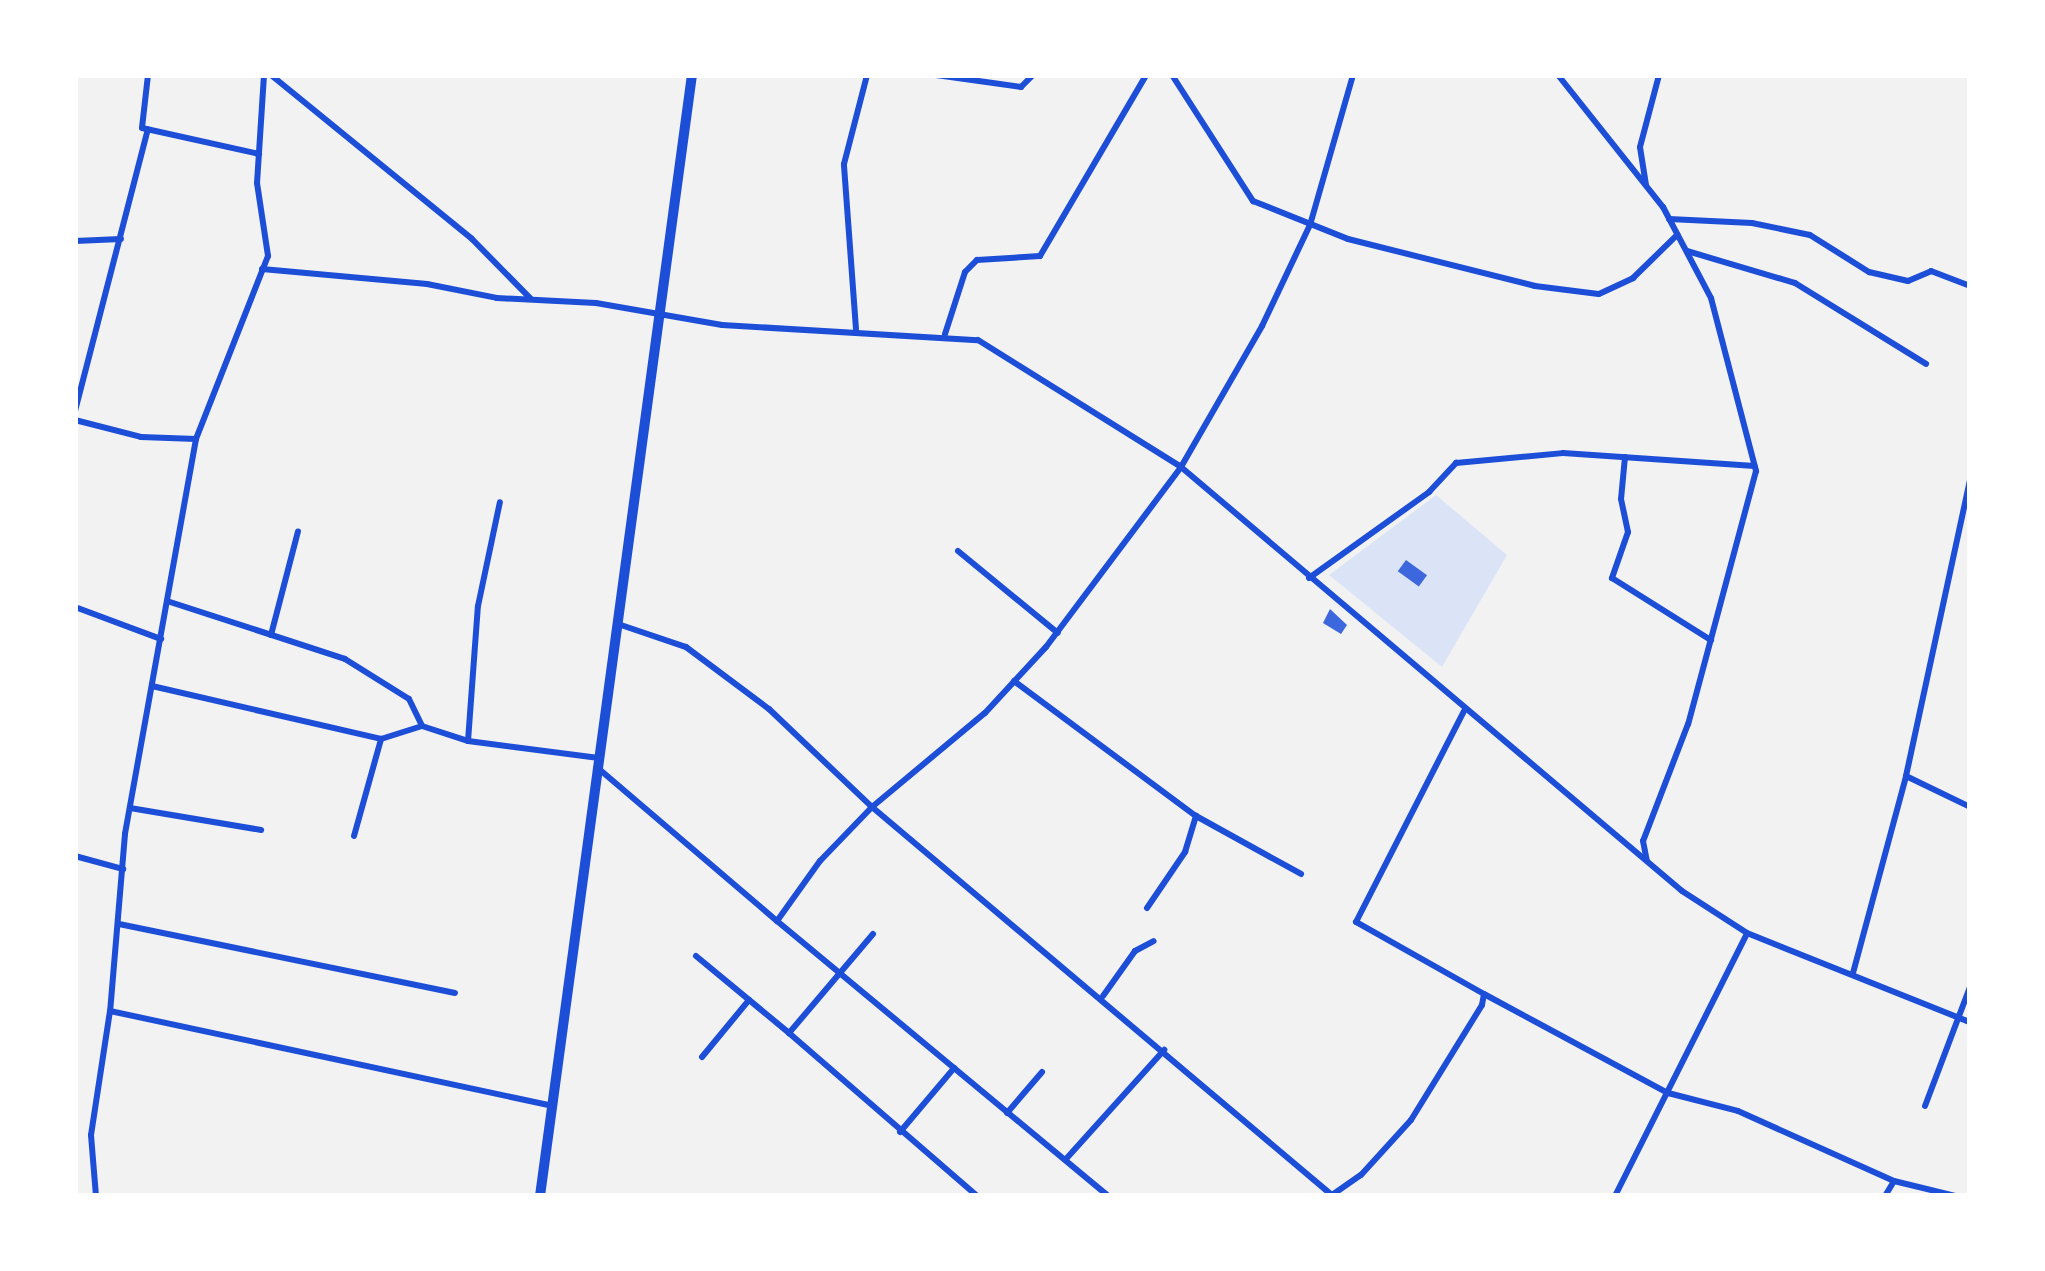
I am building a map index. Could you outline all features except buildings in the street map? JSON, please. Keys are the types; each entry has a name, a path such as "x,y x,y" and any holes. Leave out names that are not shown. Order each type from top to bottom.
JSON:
{"main road":[{"path":"540,1196 692,75"}],"street":[{"path":"148,75 142,128 259,154"},
{"path":"96,1196 91,1135 110,1011 130,808 196,439 268,256 259,154 268,75"},
{"path":"268,75 472,239 531,299"},
{"path":"856,329 844,164 867,75"},
{"path":"936,75 1022,87 1032,75"},
{"path":"945,334 965,272 976,260 1040,256 1146,75"},
{"path":"1172,75 1253,202 1419,260 1599,294 1634,278 1678,235"},
{"path":"778,921 820,861 872,807 1014,682 1058,633 1181,468 1262,326 1310,225 1353,75"},
{"path":"1558,75 1646,186 1678,235 1731,360 1755,466 1742,541 1688,724 1644,841 1647,862"},
{"path":"1646,186 1640,146 1659,75"},
{"path":"75,410 148,129"},
{"path":"1669,220 1752,224 1810,235 1870,272 1908,280 1931,271 1970,286"},
{"path":"75,241 121,239"},
{"path":"1686,251 1795,283 1926,364"},
{"path":"262,270 658,316 945,334 992,346 1181,468 1647,862 1747,933 1970,1022"},
{"path":"75,420 141,437 196,439"},
{"path":"1309,578 1429,492 1456,463 1564,453 1755,466"},
{"path":"1626,457 1620,499 1628,532 1612,578 1710,640"},
{"path":"1853,973 1906,776 1970,481"},
{"path":"468,741 478,606 500,502"},
{"path":"271,634 298,531"},
{"path":"958,550 1058,633"},
{"path":"168,600 345,659 409,698 422,726"},
{"path":"75,607 161,639"},
{"path":"618,624 686,647 769,708 872,807 1103,996 1333,1196 1361,1175 1412,1120 1466,1035 1484,994"},
{"path":"1014,682 1196,816 1301,874"},
{"path":"152,686 381,739 422,726 468,741 598,763 839,974 1108,1196"},
{"path":"1464,711 1356,922 1668,1093 1738,1111 1894,1181 1956,1196"},
{"path":"354,836 381,739"},
{"path":"1906,776 1970,808"},
{"path":"130,808 261,830"},
{"path":"1147,908 1184,852 1196,816"},
{"path":"75,856 123,869"},
{"path":"119,924 455,993"},
{"path":"1615,1196 1747,933"},
{"path":"788,1033 873,934"},
{"path":"1103,996 1134,951 1154,940"},
{"path":"696,956 977,1196"},
{"path":"1925,1106 1970,987"},
{"path":"702,1057 749,1000"},
{"path":"110,1011 554,1107"},
{"path":"1066,1160 1164,1050"},
{"path":"900,1132 954,1068"},
{"path":"1008,1113 1042,1072"},
{"path":"1884,1196 1894,1181"}],"shaded area":[{"path":"1436,495 1507,555 1442,667 1329,575"}]}
